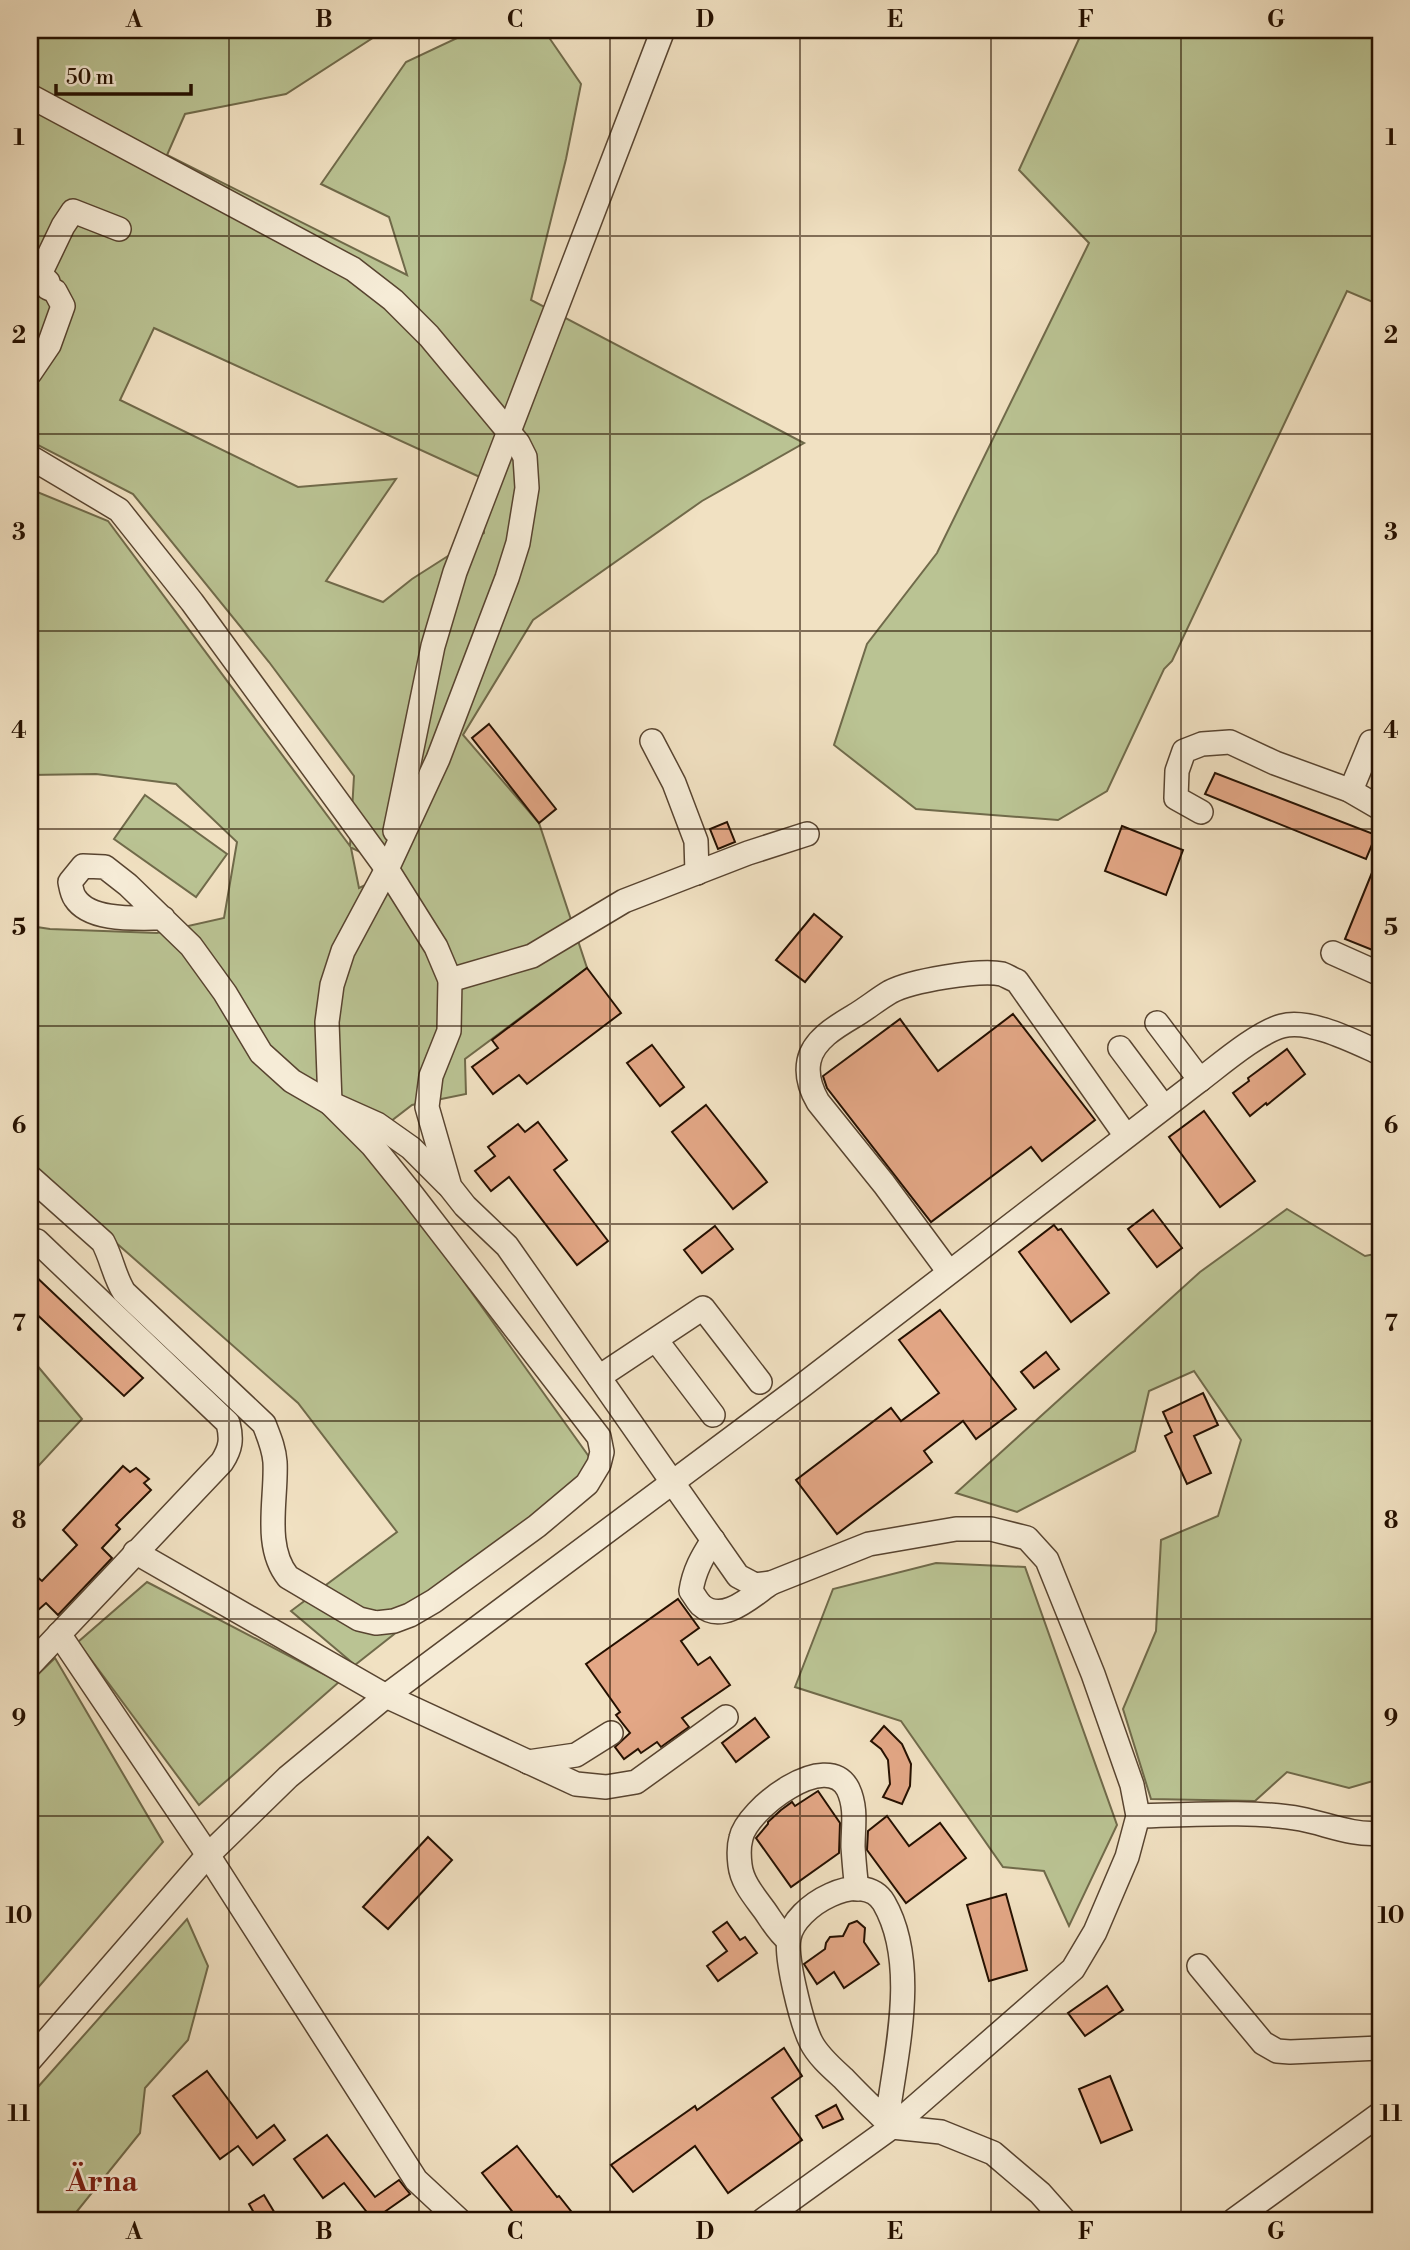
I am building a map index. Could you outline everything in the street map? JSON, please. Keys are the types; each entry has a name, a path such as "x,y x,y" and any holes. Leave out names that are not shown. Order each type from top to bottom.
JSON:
{"lane":[{"path":"387,869 433,646 455,572 663,30"},
{"path":"30,96 353,269 393,300 429,336 526,457 527,488 518,543 507,578 438,759 387,869 344,951 332,985 327,1022 330,1103 372,1145 411,1192 598,1437 602,1452 599,1464 587,1484 537,1526 434,1601 394,1621 376,1623 359,1619 288,1577 282,1569 274,1543 275,1463 273,1448 264,1424 124,1292 103,1242 30,1177"},
{"path":"30,373 49,345 63,306 55,290 48,288 48,282 40,274 63,226 73,211 119,229"},
{"path":"30,457 118,510 192,602 387,869 436,947 450,980 449,1031 431,1076 427,1107 450,1187"},
{"path":"652,740 674,782 696,841 697,873"},
{"path":"1201,812 1176,798 1177,771 1184,751 1202,744 1230,742 1275,763 1349,790 1380,808"},
{"path":"1349,790 1371,742"},
{"path":"450,980 532,956 624,901 807,834"},
{"path":"163,918 191,946 212,974 261,1053 292,1081 330,1103 377,1124 411,1148 507,1246 671,1482 706,1550 726,1559 738,1576 755,1585 771,1583"},
{"path":"1333,953 1380,974"},
{"path":"949,1272 811,1090 809,1059 835,1027 891,992 914,984 976,973 1001,974 1017,981 1126,1136"},
{"path":"1157,1023 1200,1080"},
{"path":"30,2060 208,1855 288,1777 386,1696 803,1385 1200,1080 1259,1037 1283,1025 1325,1030 1380,1053"},
{"path":"1120,1048 1164,1107"},
{"path":"30,1248 37,1241 228,1423 232,1436 229,1451 222,1462 30,1665"},
{"path":"599,1377 703,1308 760,1382"},
{"path":"656,1340 713,1415"},
{"path":"706,1550 693,1577 691,1591 701,1605 716,1613 730,1609 771,1583 869,1544 956,1529 991,1530 1027,1538 1047,1560 1093,1674 1132,1785 1138,1816 1127,1857 1114,1890 1095,1932 1073,1969 792,2212 763,2220"},
{"path":"135,1552 386,1696 576,1784 606,1787 636,1782 726,1717"},
{"path":"741,1603 745,1596 746,1580"},
{"path":"59,1633 208,1855 416,2180 459,2220"},
{"path":"528,1762 576,1755 611,1733"},
{"path":"788,1940 748,1889 740,1866 741,1836 755,1815 790,1786 805,1779 822,1776 837,1777 847,1787 855,1812 853,1849 857,1889"},
{"path":"1138,1816 1262,1816 1300,1819 1337,1829 1380,1833"},
{"path":"892,2127 888,2113 903,1985 900,1956 892,1919 882,1900 868,1890 847,1889 815,1902 794,1922 788,1940 791,1968 812,2044 825,2061 892,2127 941,2132 993,2153 1040,2193 1064,2220"},
{"path":"1199,1966 1263,2043 1276,2051 1380,2048"},
{"path":"1234,2220 1380,2114"}],"green space":[{"path":"30,30 385,30 286,94 185,114 167,155 407,275 389,217 321,184 406,62 474,30 527,30 548,36 581,84 566,159 531,300 804,443 702,501 533,620 463,735 539,823 587,968 465,1059 466,1094 412,1105 364,1142 600,1472 355,1665 291,1611 397,1532 298,1403 30,1167 30,926 157,933 224,918 237,842 176,784 96,774 30,775 30,489 108,521 350,846 354,776 269,662 133,494 30,441","holes":["154,328 482,478 484,533 412,579 383,602 326,581 396,479 298,487 120,400","352,848 398,870 359,888"]},
{"path":"1083,30 1380,30 1380,305 1347,291 1172,661 1164,669 1107,791 1058,820 916,809 834,745 867,644 937,553 1089,243 1019,170"},
{"path":"145,795 227,854 196,897 114,839"},
{"path":"1287,1209 1365,1256 1380,1253 1380,1779 1349,1788 1287,1772 1255,1801 1151,1799 1123,1709 1156,1631 1161,1540 1218,1516 1241,1440 1194,1371 1149,1391 1135,1451 1017,1512 956,1493 1200,1272"},
{"path":"30,1357 82,1419 30,1475"},
{"path":"936,1563 1025,1567 1117,1825 1069,1926 1044,1871 1003,1867 901,1721 795,1687 833,1589"},
{"path":"147,1582 339,1682 199,1805 78,1642"},
{"path":"55,1658 163,1842 30,1997 30,1682"},
{"path":"187,1919 208,1966 188,2040 145,2088 140,2133 70,2220 30,2220 30,2096"}],"building":[{"path":"489,724 556,809 539,823 472,738"},
{"path":"1215,773 1376,835 1366,859 1205,794"},
{"path":"727,822 735,842 718,849 710,829"},
{"path":"1122,826 1183,850 1166,895 1105,871"},
{"path":"1380,853 1380,953 1345,939"},
{"path":"814,914 842,937 805,982 776,960"},
{"path":"587,968 621,1013 527,1084 519,1075 493,1094 472,1067 498,1048 492,1040"},
{"path":"1013,1014 1095,1120 1042,1161 1031,1147 931,1222 827,1088 823,1076 900,1019 938,1071"},
{"path":"652,1045 684,1087 660,1106 627,1063"},
{"path":"1287,1049 1305,1074 1250,1116 1233,1093 1249,1081 1248,1078"},
{"path":"706,1105 767,1182 733,1209 672,1132"},
{"path":"1204,1111 1255,1181 1220,1207 1169,1137"},
{"path":"538,1122 567,1160 554,1170 608,1241 577,1265 509,1177 491,1191 475,1171 495,1156 488,1147 518,1124 525,1132"},
{"path":"1153,1210 1182,1248 1157,1267 1128,1229"},
{"path":"1054,1225 1058,1230 1061,1229 1109,1293 1071,1322 1019,1252"},
{"path":"715,1226 733,1249 702,1273 684,1250"},
{"path":"30,1271 143,1378 124,1396 30,1308"},
{"path":"940,1310 1016,1409 976,1439 963,1421 924,1451 932,1462 837,1534 796,1480 891,1408 901,1421 939,1393 899,1340"},
{"path":"1046,1352 1059,1369 1034,1388 1021,1372"},
{"path":"1203,1393 1218,1425 1194,1436 1211,1473 1187,1484 1165,1436 1172,1432 1163,1412"},
{"path":"123,1466 130,1472 136,1468 149,1479 144,1483 151,1490 116,1525 120,1529 102,1548 112,1558 58,1615 46,1603 37,1611 30,1605 30,1571 42,1581 77,1545 63,1530"},
{"path":"678,1599 699,1628 681,1641 698,1665 710,1657 730,1685 682,1718 689,1727 661,1747 657,1742 641,1753 638,1749 624,1759 615,1747 630,1733 616,1715 620,1712 586,1664"},
{"path":"755,1718 769,1737 736,1762 722,1743"},
{"path":"884,1726 902,1744 911,1764 910,1786 902,1804 883,1797 890,1784 888,1760 881,1749 871,1741"},
{"path":"818,1791 840,1823 839,1853 791,1887 756,1838 781,1810 792,1802 795,1806"},
{"path":"887,1816 909,1846 940,1823 966,1858 906,1903 867,1850 868,1831"},
{"path":"428,1837 452,1860 388,1929 363,1907"},
{"path":"1006,1894 1027,1970 989,1981 967,1905"},
{"path":"857,1921 865,1928 864,1942 879,1964 844,1988 834,1972 817,1984 804,1964 825,1949 830,1937 843,1936 849,1924"},
{"path":"727,1922 740,1940 745,1937 757,1953 718,1981 707,1966 727,1951 713,1932"},
{"path":"1107,1986 1123,2010 1085,2036 1068,2013"},
{"path":"784,2048 802,2076 772,2098 802,2140 728,2193 695,2146 633,2192 611,2165 695,2106 697,2110"},
{"path":"207,2071 257,2138 274,2125 285,2140 253,2165 238,2146 220,2159 173,2096"},
{"path":"1110,2076 1132,2130 1101,2143 1079,2089"},
{"path":"836,2105 843,2119 823,2128 816,2116"},
{"path":"327,2135 375,2197 399,2180 410,2194 373,2220 344,2183 323,2198 294,2159"},
{"path":"517,2146 578,2220 519,2220 482,2173"},
{"path":"264,2195 279,2220 258,2220 249,2204"}],"district":[{"name":"Ärna","path":"102,2181"}]}
